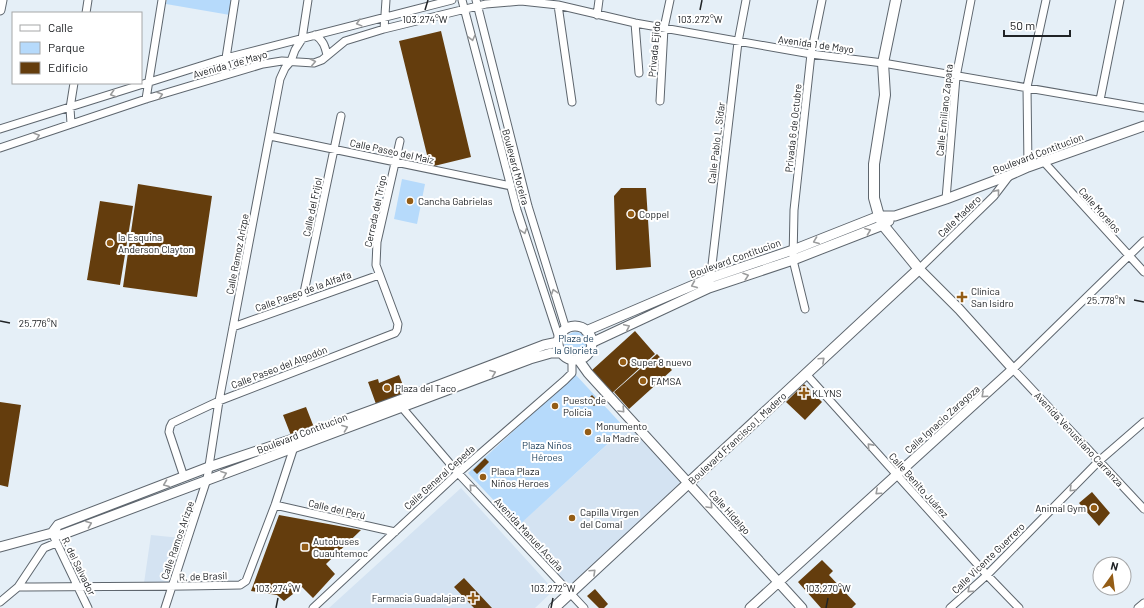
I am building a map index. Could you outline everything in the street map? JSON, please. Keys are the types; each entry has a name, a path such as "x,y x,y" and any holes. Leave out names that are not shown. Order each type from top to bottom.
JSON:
{"main road":[{"path":"896,0 883,64 885,95 875,157 873,185 874,198 881,221 919,269"},
{"name":"Boulevard Francisco I. Madero","path":"554,608 919,269"}],"street":[{"path":"0,10 2,0"},
{"path":"86,12 88,0"},
{"path":"146,100 162,0"},
{"path":"225,74 235,0"},
{"name":"Calle Ramoz Arizpe","path":"207,479 219,401 280,79 285,68 292,61 295,50 302,39 308,0"},
{"path":"384,29 386,0"},
{"name":"Avenida 1 de Mayo","path":"0,129 226,58 452,0"},
{"name":"Boulevard Moreira","path":"462,0 517,210 558,340"},
{"path":"596,15 599,0"},
{"name":"Privada Ejido","path":"660,101 664,28 670,0"},
{"name":"Calle Pablo L. Sidar","path":"709,288 738,42 746,0"},
{"name":"Privada 6 de Octubre","path":"793,260 794,210 811,54 822,0"},
{"name":"Calle Emiliano Zapata","path":"946,199 956,77 971,0"},
{"path":"1028,167 1027,87 1046,0"},
{"path":"1100,100 1120,0"},
{"name":"Avenida 1 de Mayo","path":"0,148 225,74 269,62 292,61 314,63 322,60 345,41 384,29 465,10 480,3 521,1 558,5 596,15 738,42 1027,87 1144,108"},
{"name":"Boulevard Moreira","path":"480,3 496,78 528,206 566,329"},
{"path":"558,5 572,102"},
{"path":"635,23 639,73"},
{"path":"315,36 320,38 324,44 327,55"},
{"path":"483,82 496,78"},
{"path":"71,124 70,108 74,84"},
{"path":"492,115 504,111"},
{"name":"Calle del Frijol","path":"302,302 341,116"},
{"name":"Boulevard Contitucion","path":"586,330 710,278 946,199 1043,161 1144,126"},
{"name":"Calle Paseo del Maíz","path":"270,136 511,186"},
{"name":"Cerrada del Trigo","path":"397,330 398,324 376,265 377,242 400,141"},
{"name":"Calle Morelos","path":"1043,161 1144,272"},
{"name":"Calle Madero","path":"919,269 994,196 1010,175"},
{"path":"517,210 528,206"},
{"name":"Boulevard Contitucion","path":"592,343 709,288 793,260 881,221"},
{"name":"Calle Ignacio Zaragoza","path":"750,608 1013,369 1144,241"},
{"path":"793,260 805,309"},
{"path":"919,269 959,309 1013,369"},
{"name":"Calle Paseo de la Alfalfa","path":"233,327 379,275"},
{"path":"573,326 586,330 592,343 588,354 575,360 566,358 561,353 558,340 562,332 573,326"},
{"name":"Calle Paseo del Algodón","path":"184,477 169,432 172,423 219,401 395,333 397,330"},
{"name":"Boulevard Contitucion","path":"0,548 52,533 61,535 294,447 558,340"},
{"name":"Boulevard Contitucion","path":"52,533 58,526 209,467 530,359 551,353 561,353"},
{"name":"Calle General Cepeda","path":"313,608 458,473 565,380 572,372 575,360"},
{"name":"Calle Hidalgo","path":"575,360 802,608"},
{"name":"Avenida Venustiano Carranza","path":"1013,369 1144,509"},
{"name":"Calle Benito Juárez","path":"806,374 987,575 1019,608"},
{"name":"Avenida Manuel Acuña","path":"399,404 458,473 584,608"},
{"name":"Calle Vicente Guerrero","path":"950,608 987,575 1099,461 1144,422"},
{"name":"R. de Brasil","path":"18,587 171,587 243,584 246,581 275,505 294,447"},
{"name":"Calle Ramos Arizpe","path":"165,608 207,479"},
{"name":"Calle del Perú","path":"275,505 395,532"},
{"name":"R. del Salvador","path":"52,533 88,608"},
{"path":"0,602 18,587 44,548 56,543"},
{"path":"1138,608 1144,603"}],"shaded area":[{"path":"630,424 690,489 574,598 512,531"},
{"path":"461,488 554,590 535,608 329,608"},
{"path":"151,535 181,538 168,582 144,583"}],"green space":[{"path":"167,0 232,0 230,15 166,4"},
{"name":"Cancha Gabrielas","path":"402,179 425,184 417,224 394,219"},
{"name":"Plaza de la Glorieta","path":"576,332 585,335 588,344 585,353 576,356 567,353 564,344 567,335"},
{"name":"Plaza Niños Héroes","path":"575,374 625,428 518,526 468,473"}],"building":[{"path":"441,31 471,157 430,167 399,41"},
{"path":"138,184 212,196 197,297 123,287"},
{"name":"Coppel","path":"621,188 646,188 651,267 616,270 614,196"},
{"name":"la Esquina Anderson Clayton","path":"100,201 133,206 120,285 87,280"},
{"name":"Super 8 nuevo","path":"635,331 655,354 611,394 591,371"},
{"name":"FAMSA","path":"657,354 672,370 629,409 614,392"},
{"name":"Plaza del Taco","path":"399,375 406,393 376,404 368,382 378,379 379,383"},
{"name":"KLYNS","path":"804,384 822,402 805,420 786,402"},
{"path":"592,395 599,402 594,406 587,400"},
{"path":"0,402 21,405 8,487 0,485"},
{"name":"Puesto de Policia","path":"556,402 559,405 554,410 551,407"},
{"path":"306,407 315,430 292,438 283,415"},
{"path":"485,458 489,462 477,474 473,470"},
{"name":"Animal Gym","path":"1092,492 1110,513 1099,526 1079,503"},
{"name":"Autobuses Cuauhtemoc","path":"279,515 361,530 326,564 335,574 313,598 302,587 284,601 277,595 251,591"},
{"path":"822,560 833,571 829,575 856,604 852,608 821,608 798,582"},
{"name":"Farmacia Guadalajara","path":"464,578 492,608 474,608 454,587"},
{"path":"595,589 608,604 604,608 599,608 587,596"}],"place":[{"name":"Cancha Gabrielas","path":"410,201"},
{"name":"Coppel","path":"631,214"},
{"name":"la Esquina Anderson Clayton","path":"110,243"},
{"name":"Clínica San Isidro","path":"962,297"},
{"name":"Super 8 nuevo","path":"623,362"},
{"name":"FAMSA","path":"643,381"},
{"name":"Plaza del Taco","path":"387,388"},
{"name":"KLYNS","path":"804,393"},
{"name":"Puesto de Policia","path":"555,406"},
{"name":"Monumento a la Madre","path":"588,432"},
{"name":"Placa Plaza Niños Heroes","path":"483,477"},
{"name":"Animal Gym","path":"1094,508"},
{"name":"Capilla Virgen del Comal","path":"572,518"},
{"name":"Autobuses Cuauhtemoc","path":"305,547"},
{"name":"Farmacia Guadalajara","path":"473,598"}]}
